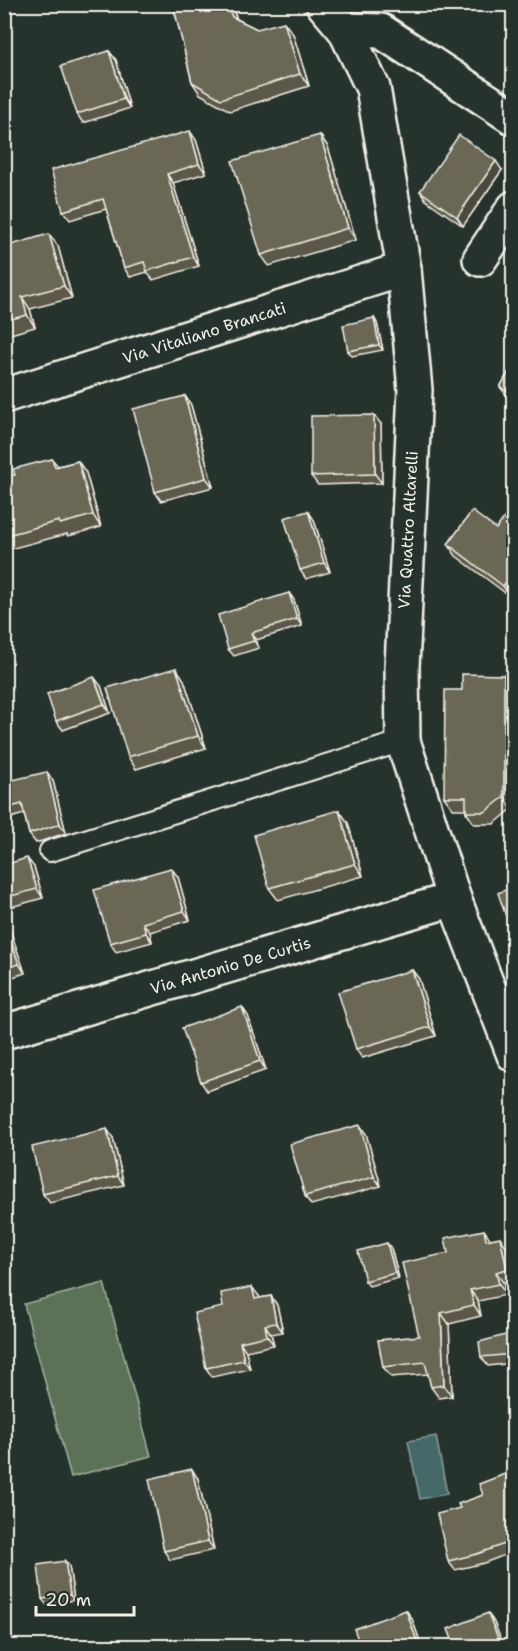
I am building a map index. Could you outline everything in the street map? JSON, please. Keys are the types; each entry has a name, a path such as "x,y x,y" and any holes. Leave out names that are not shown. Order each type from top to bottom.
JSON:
{"street":[{"name":"Via Quattro Altarelli","path":"323,4 345,30 373,88 404,269 415,390 402,667 403,741 454,899 513,1055"},
{"path":"345,30 381,31 513,118"},
{"path":"480,259 513,208"},
{"name":"Via Vitaliano Brancati","path":"4,396 404,269"},
{"name":"Via Antonio De Curtis","path":"4,1032 454,899"}],"lane":[{"path":"50,851 403,741"}],"green space":[{"path":"104,1283 151,1456 71,1477 24,1304"}],"water":[{"path":"436,1436 447,1494 420,1499 408,1441"}],"building":[{"path":"173,4 227,4 232,17 257,29 284,22 300,74 221,99 192,82"},
{"path":"109,51 124,99 77,114 61,66"},
{"path":"190,131 199,164 167,174 193,257 147,271 144,262 124,268 103,199 63,211 51,170"},
{"path":"320,135 348,228 261,255 232,161"},
{"path":"459,135 496,161 457,217 420,191"},
{"path":"49,234 64,286 22,297 27,315 4,321 4,247"},
{"path":"374,318 379,345 348,351 343,325"},
{"path":"513,365 513,394 500,387"},
{"path":"185,396 206,478 155,492 133,409"},
{"path":"374,415 375,474 311,476 311,416"},
{"path":"52,459 55,467 78,461 93,515 60,524 59,521 4,536 4,477 15,475 13,469"},
{"path":"513,506 513,572 503,586 448,544 472,511 496,529"},
{"path":"308,511 324,563 300,570 284,518"},
{"path":"289,593 297,619 251,633 254,641 228,649 218,615"},
{"path":"176,668 198,736 128,757 107,688"},
{"path":"462,674 504,675 504,797 485,812 466,812 466,797 444,797 445,690 462,690"},
{"path":"94,677 104,704 56,721 47,694"},
{"path":"47,772 60,824 29,834 22,804 4,809 4,782"},
{"path":"339,810 355,864 269,888 254,835"},
{"path":"27,858 37,889 4,898 4,865"},
{"path":"171,868 184,911 143,923 146,933 110,943 94,890"},
{"path":"513,887 513,937 498,893"},
{"path":"4,922 19,964 4,969"},
{"path":"412,970 430,1027 356,1049 338,992"},
{"path":"242,1007 260,1061 201,1082 182,1028"},
{"path":"360,1125 374,1177 305,1196 290,1144"},
{"path":"107,1129 118,1176 43,1194 32,1147"},
{"path":"484,1230 486,1240 500,1237 507,1269 496,1272 499,1284 470,1290 474,1305 441,1313 444,1385 431,1387 425,1362 383,1367 378,1340 419,1336 402,1263 448,1253 445,1238"},
{"path":"387,1243 395,1273 365,1281 358,1251"},
{"path":"252,1287 255,1299 271,1296 276,1323 265,1325 267,1336 240,1342 244,1360 206,1368 194,1313 223,1307 221,1293"},
{"path":"513,1333 513,1354 481,1357 479,1342"},
{"path":"192,1469 208,1541 164,1551 149,1479"},
{"path":"510,1472 513,1480 513,1541 477,1554 448,1561 437,1514 460,1508 458,1504 483,1495 479,1484"},
{"path":"65,1561 70,1595 42,1599 38,1565"},
{"path":"406,1610 418,1644 410,1647 361,1647 354,1629"},
{"path":"488,1613 501,1646 455,1647 448,1629"}]}
